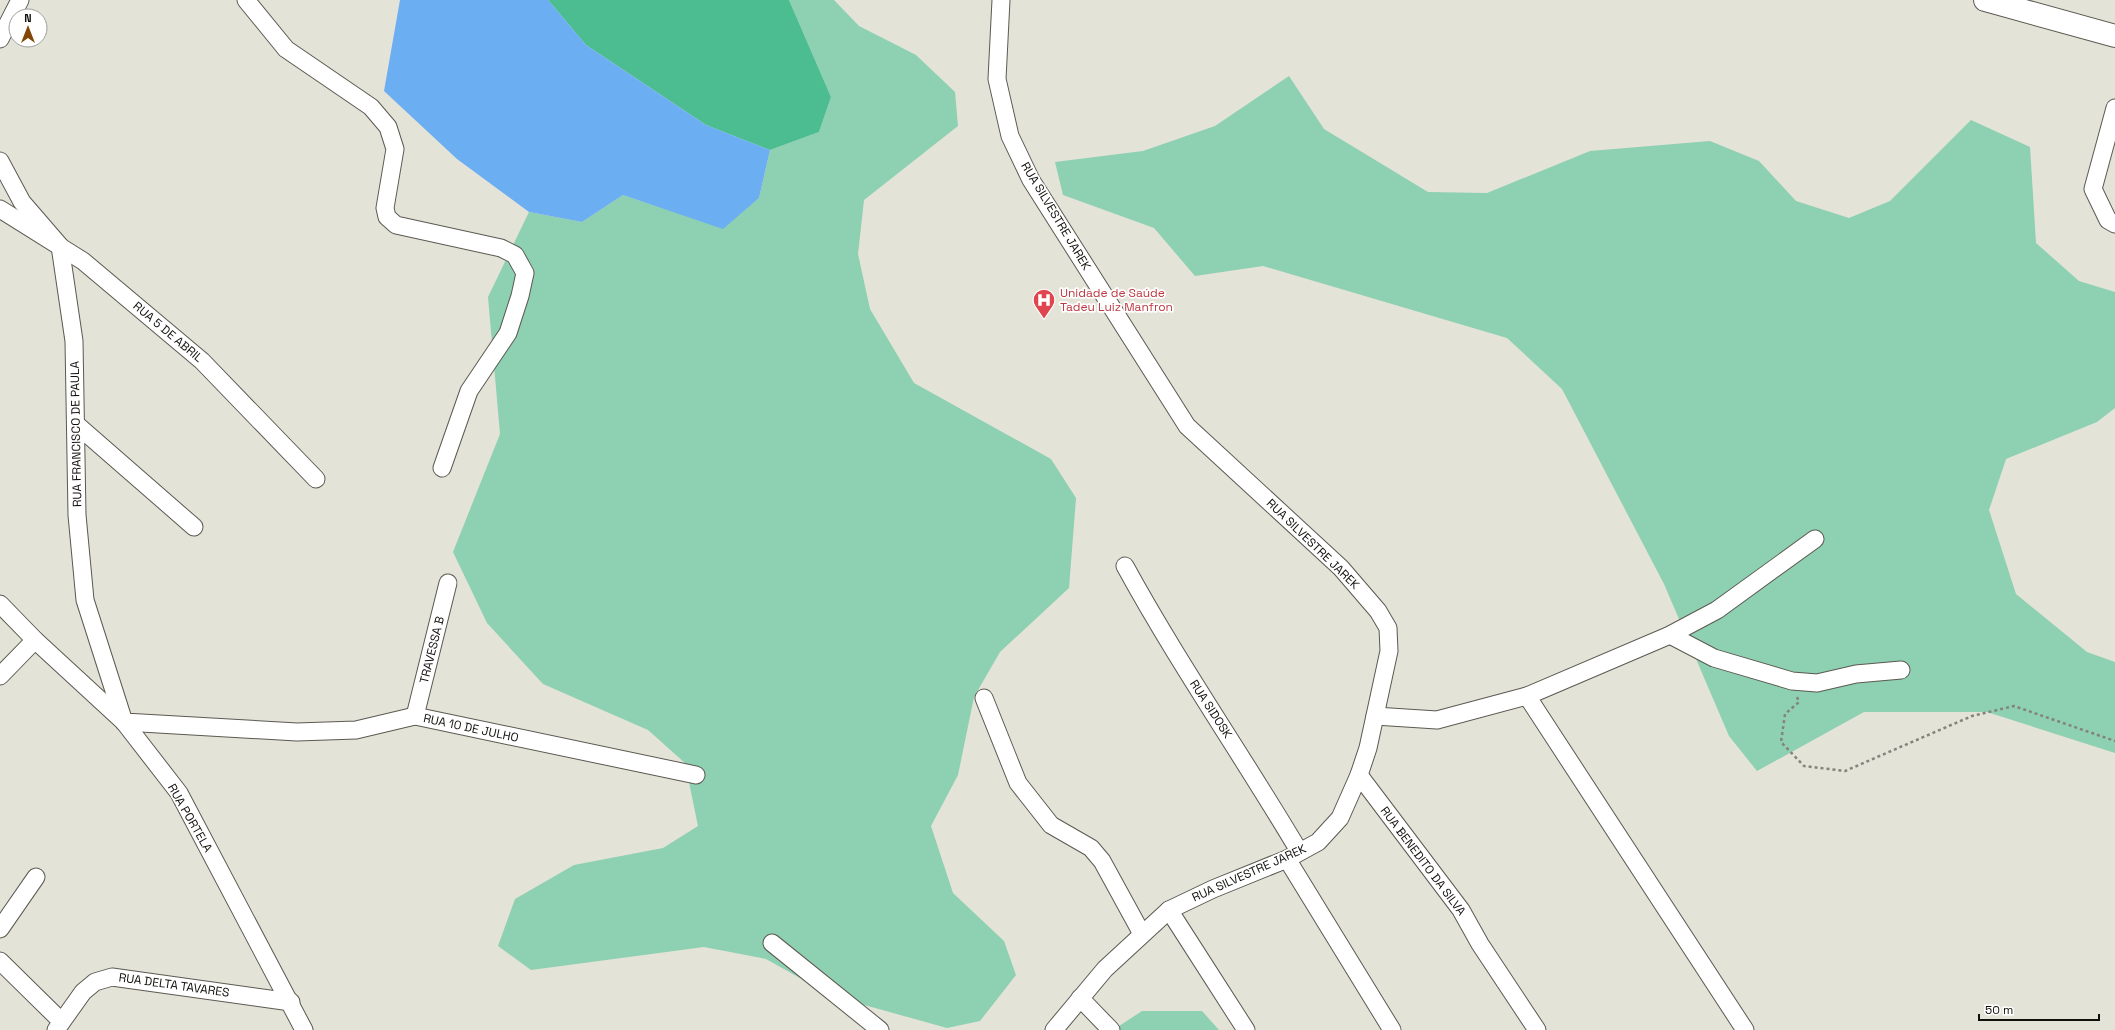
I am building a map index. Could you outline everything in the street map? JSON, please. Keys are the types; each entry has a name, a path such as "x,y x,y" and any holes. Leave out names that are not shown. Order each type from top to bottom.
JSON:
{"main road":[{"path":"1985,0 2115,36"}],"street":[{"path":"0,39 20,0"},
{"path":"246,0 286,48 371,107 388,127 395,148 385,208 387,217 396,225 501,248 515,255 525,273 520,296 508,333 470,391 442,468"},
{"name":"RUA SILVESTRE JAREK","path":"1000,0 997,79 1010,136 1031,180 1187,426 1341,568 1378,611 1388,628 1389,651 1376,716 1359,774 1340,818 1318,842 1293,855 1213,889 1169,910 1105,969 1054,1030"},
{"path":"2115,108 2093,189 2108,220 2115,224"},
{"path":"0,161 22,202 60,246"},
{"name":"RUA 5 DE ABRIL","path":"0,209 83,261 202,361 316,478"},
{"name":"RUA FRANCISCO DE PAULA","path":"60,246 74,341 77,425 77,515 85,600 124,722"},
{"path":"77,425 194,527"},
{"path":"1376,716 1437,720 1527,696 1670,635 1717,610 1815,539"},
{"name":"RUA SIDOSK","path":"1125,566 1154,619 1254,776 1293,855 1392,1030"},
{"name":"TRAVESSA B","path":"415,716 448,583"},
{"name":"RUA PORTELA","path":"0,604 35,640 124,722 179,793 291,1002 304,1030"},
{"path":"1670,635 1714,658 1792,681 1817,683 1856,674 1901,670"},
{"path":"0,676 35,640"},
{"path":"1527,696 1746,1030"},
{"path":"984,698 1018,783 1051,825 1091,848 1102,861 1142,934"},
{"name":"RUA 10 DE JULHO","path":"124,722 296,732 356,730 415,716 696,775"},
{"name":"RUA BENEDITO DA SILVA","path":"1359,774 1462,910 1480,944 1537,1030"},
{"path":"0,929 36,877"},
{"path":"1169,910 1246,1030"},
{"path":"772,943 880,1030"},
{"path":"0,961 58,1025"},
{"name":"RUA DELTA TAVARES","path":"58,1025 83,992 95,982 112,977 291,1002"},
{"path":"1080,998 1112,1030"}],"path":[{"path":"1792,681 1800,702 1785,714 1781,742 1804,766 1845,771 1972,716 2014,706 2115,741"}],"green space":[{"path":"548,0 789,0 831,97 819,132 770,150 706,125 586,45"},
{"path":"789,0 834,0 859,26 916,55 955,92 958,126 864,200 858,254 870,309 914,383 1051,459 1076,498 1069,588 1000,652 974,697 958,775 931,826 953,893 1004,941 1016,975 980,1021 947,1028 832,996 766,959 704,947 531,970 498,946 515,899 574,865 663,848 698,826 685,763 648,730 543,684 487,623 453,552 500,434 488,297 529,212 582,222 623,195 723,228 759,198 770,150 819,132 831,97"},
{"path":"1289,76 1324,129 1428,192 1487,193 1590,151 1710,141 1759,161 1796,201 1849,218 1890,201 1971,120 2030,147 2036,243 2079,281 2115,292 2115,408 2097,422 2006,459 1989,510 2016,594 2087,652 2115,662 2115,753 1987,712 1864,712 1757,771 1729,736 1664,584 1562,389 1507,338 1263,266 1195,276 1154,228 1063,195 1055,162 1143,151 1215,126"},
{"path":"1142,1011 1202,1011 1219,1030 1113,1030"}],"water":[{"path":"400,0 548,0 586,45 706,125 770,150 759,198 723,229 623,195 582,222 529,212 457,159 384,91"}],"place":[{"name":"Unidade de Saúde Tadeu Luiz Manfron","path":"1044,320"}]}
